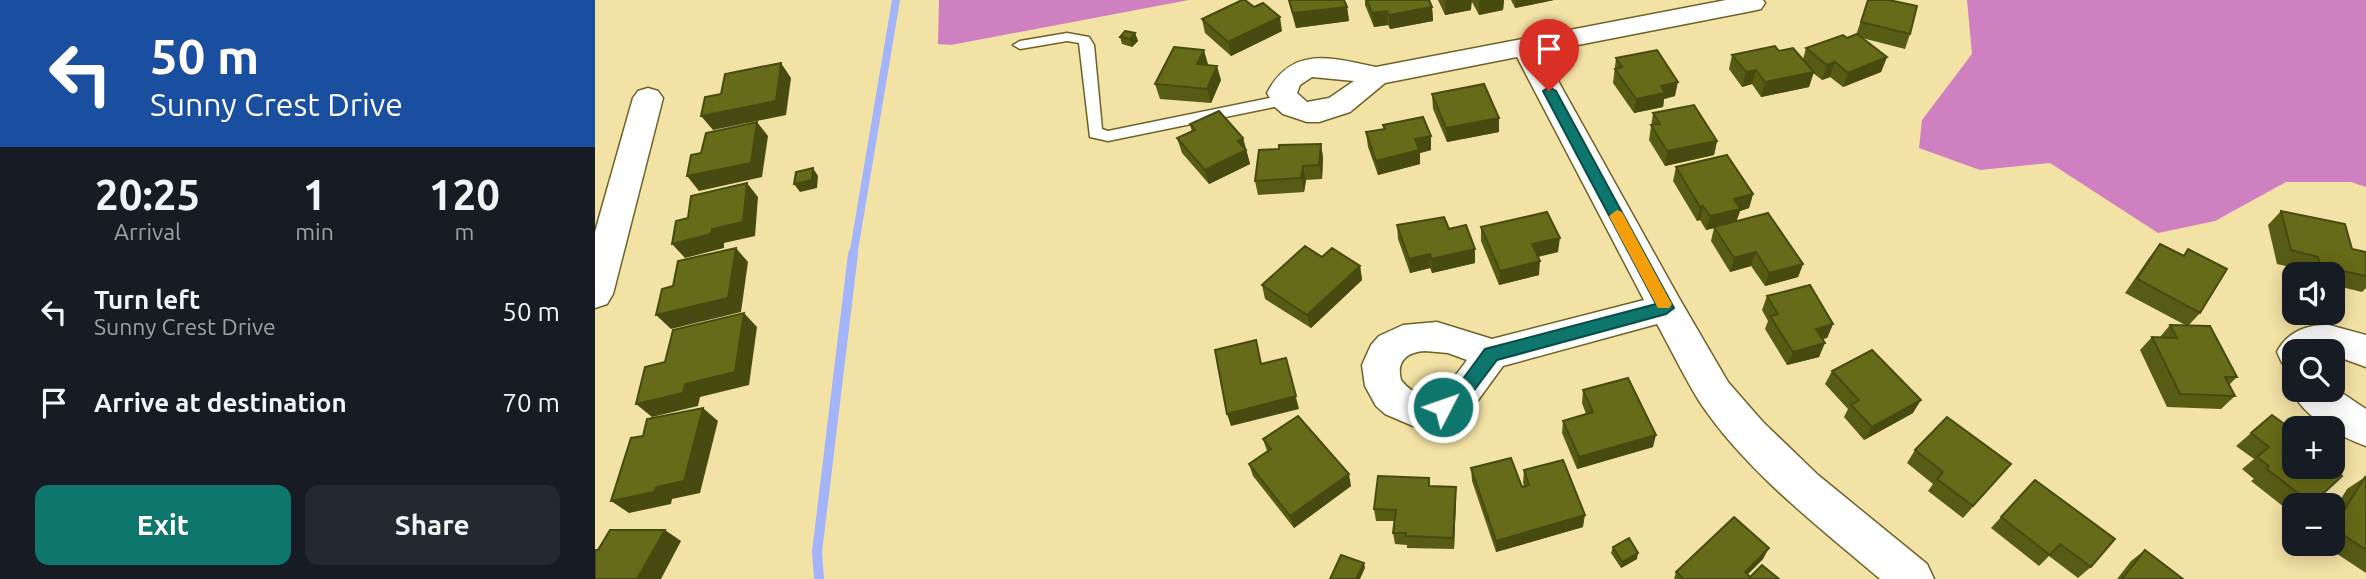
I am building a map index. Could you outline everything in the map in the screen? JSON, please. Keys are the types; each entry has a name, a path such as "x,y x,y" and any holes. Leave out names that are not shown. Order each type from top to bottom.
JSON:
{"street":[{"path":"1376,76 1353,97 1331,109 1304,112 1284,100 1282,93 1292,74 1304,69 1329,68 1376,76 1752,3"},
{"path":"1526,48 1666,308 1715,393 1749,435 1804,488 1912,579"},
{"path":"595,294 648,98"},
{"path":"1491,354 1666,308"},
{"path":"2345,344 2366,352"},
{"path":"2324,402 2366,429"}],"lane":[{"path":"1020,45 1067,37 1084,40 1087,45 1095,133 1099,135 1108,136 1284,100"}],"shaded area":[{"path":"939,0 1189,0 951,45 938,44"},
{"path":"1967,0 2366,0 2366,187 2351,182 2286,182 2215,221 2158,233 2050,163 1980,170 1919,148 1922,120 1972,54"}],"building":[{"path":"1242,0 1254,7 1263,3 1280,17 1228,42 1202,19"},
{"path":"1289,0 1344,0 1347,7 1293,13"},
{"path":"1367,0 1429,0 1432,7 1389,15 1387,11 1372,13"},
{"path":"1868,0 1889,0 1917,6 1910,34 1861,22"},
{"path":"1125,31 1135,33 1130,39 1120,37"},
{"path":"1857,34 1887,57 1848,73 1835,62 1827,65 1806,48 1843,35 1847,38"},
{"path":"1775,46 1779,51 1793,48 1814,72 1765,82 1756,70 1746,72 1732,55"},
{"path":"1174,47 1204,50 1197,64 1217,66 1207,89 1155,84"},
{"path":"1657,50 1678,82 1661,86 1665,93 1636,99 1615,69 1622,67 1616,58"},
{"path":"781,63 776,101 701,116 705,97 721,94 725,74"},
{"path":"1484,84 1499,118 1446,128 1432,94"},
{"path":"1694,105 1717,141 1667,151 1651,125 1660,124 1653,113"},
{"path":"1219,111 1243,138 1238,141 1246,150 1205,170 1177,138 1195,130 1190,124"},
{"path":"1423,117 1431,136 1415,139 1419,150 1376,161 1366,132 1385,129 1383,125"},
{"path":"757,122 751,163 687,176 691,155 701,153 706,133"},
{"path":"1321,144 1319,165 1303,166 1301,178 1255,181 1259,150 1279,149 1279,145"},
{"path":"1727,155 1753,194 1734,199 1740,209 1710,216 1703,206 1700,207 1676,167"},
{"path":"813,168 812,180 794,184 796,172"},
{"path":"747,183 743,222 712,229 711,234 672,244 676,221 688,218 691,196"},
{"path":"2281,211 2345,224 2352,249 2366,252 2366,276 2345,271 2345,262 2319,262 2318,257 2291,250"},
{"path":"1547,212 1560,238 1532,244 1540,261 1500,271 1481,227"},
{"path":"1768,213 1803,264 1769,273 1756,252 1734,258 1714,227"},
{"path":"1444,217 1449,229 1466,225 1475,249 1431,259 1430,254 1409,259 1397,225"},
{"path":"2160,244 2184,256 2188,249 2227,269 2200,313 2137,279"},
{"path":"1305,246 1322,257 1332,248 1360,266 1307,315 1262,285"},
{"path":"736,248 728,298 656,315 662,289 673,286 678,261"},
{"path":"1810,285 1833,324 1816,329 1825,343 1793,352 1770,316 1778,314 1767,296"},
{"path":"744,313 735,372 685,384 683,393 636,404 645,367 665,362 673,330"},
{"path":"2170,325 2210,326 2237,377 2225,377 2235,396 2180,394 2152,337 2177,338"},
{"path":"1256,340 1261,364 1286,358 1296,396 1227,414 1215,350"},
{"path":"1872,350 1921,400 1872,427 1851,405 1859,400 1832,371"},
{"path":"1628,378 1656,435 1579,457 1563,421 1593,412 1583,390"},
{"path":"703,408 684,481 656,487 654,492 611,501 631,438 643,436 647,419"},
{"path":"2272,415 2282,422 2282,479 2339,479 2324,493 2298,493 2267,469 2269,466 2257,457 2269,447 2251,433"},
{"path":"1298,416 1349,474 1290,516 1249,464 1271,449 1263,439"},
{"path":"1947,417 2011,464 1973,506 1937,479 1943,472 1915,450"},
{"path":"1511,458 1522,487 1529,485 1524,470 1563,460 1585,515 1496,541 1471,468"},
{"path":"1378,476 1429,478 1429,486 1456,487 1453,538 1393,533 1396,510 1374,509"},
{"path":"2365,477 2366,550 2345,536 2345,509"},
{"path":"2035,480 2115,539 2091,567 2060,544 2050,555 2001,517"},
{"path":"1734,517 1769,548 1745,572 1750,577 1762,565 1779,579 1684,579 1676,572"},
{"path":"610,530 665,530 637,579 595,579 595,550 598,550"},
{"path":"1629,538 1638,553 1622,562 1613,547"},
{"path":"2145,550 2183,579 2122,579"},
{"path":"1341,555 1364,563 1356,579 1330,579"}],"waterway":[{"path":"853,256 896,0"},
{"path":"819,579 817,552 853,254"}],"slow traffic":[{"path":"1617,216 1664,304"}],"route":[{"path":"1443,407 1456,399 1478,375 1491,354 1666,308 1549,91"}]}
